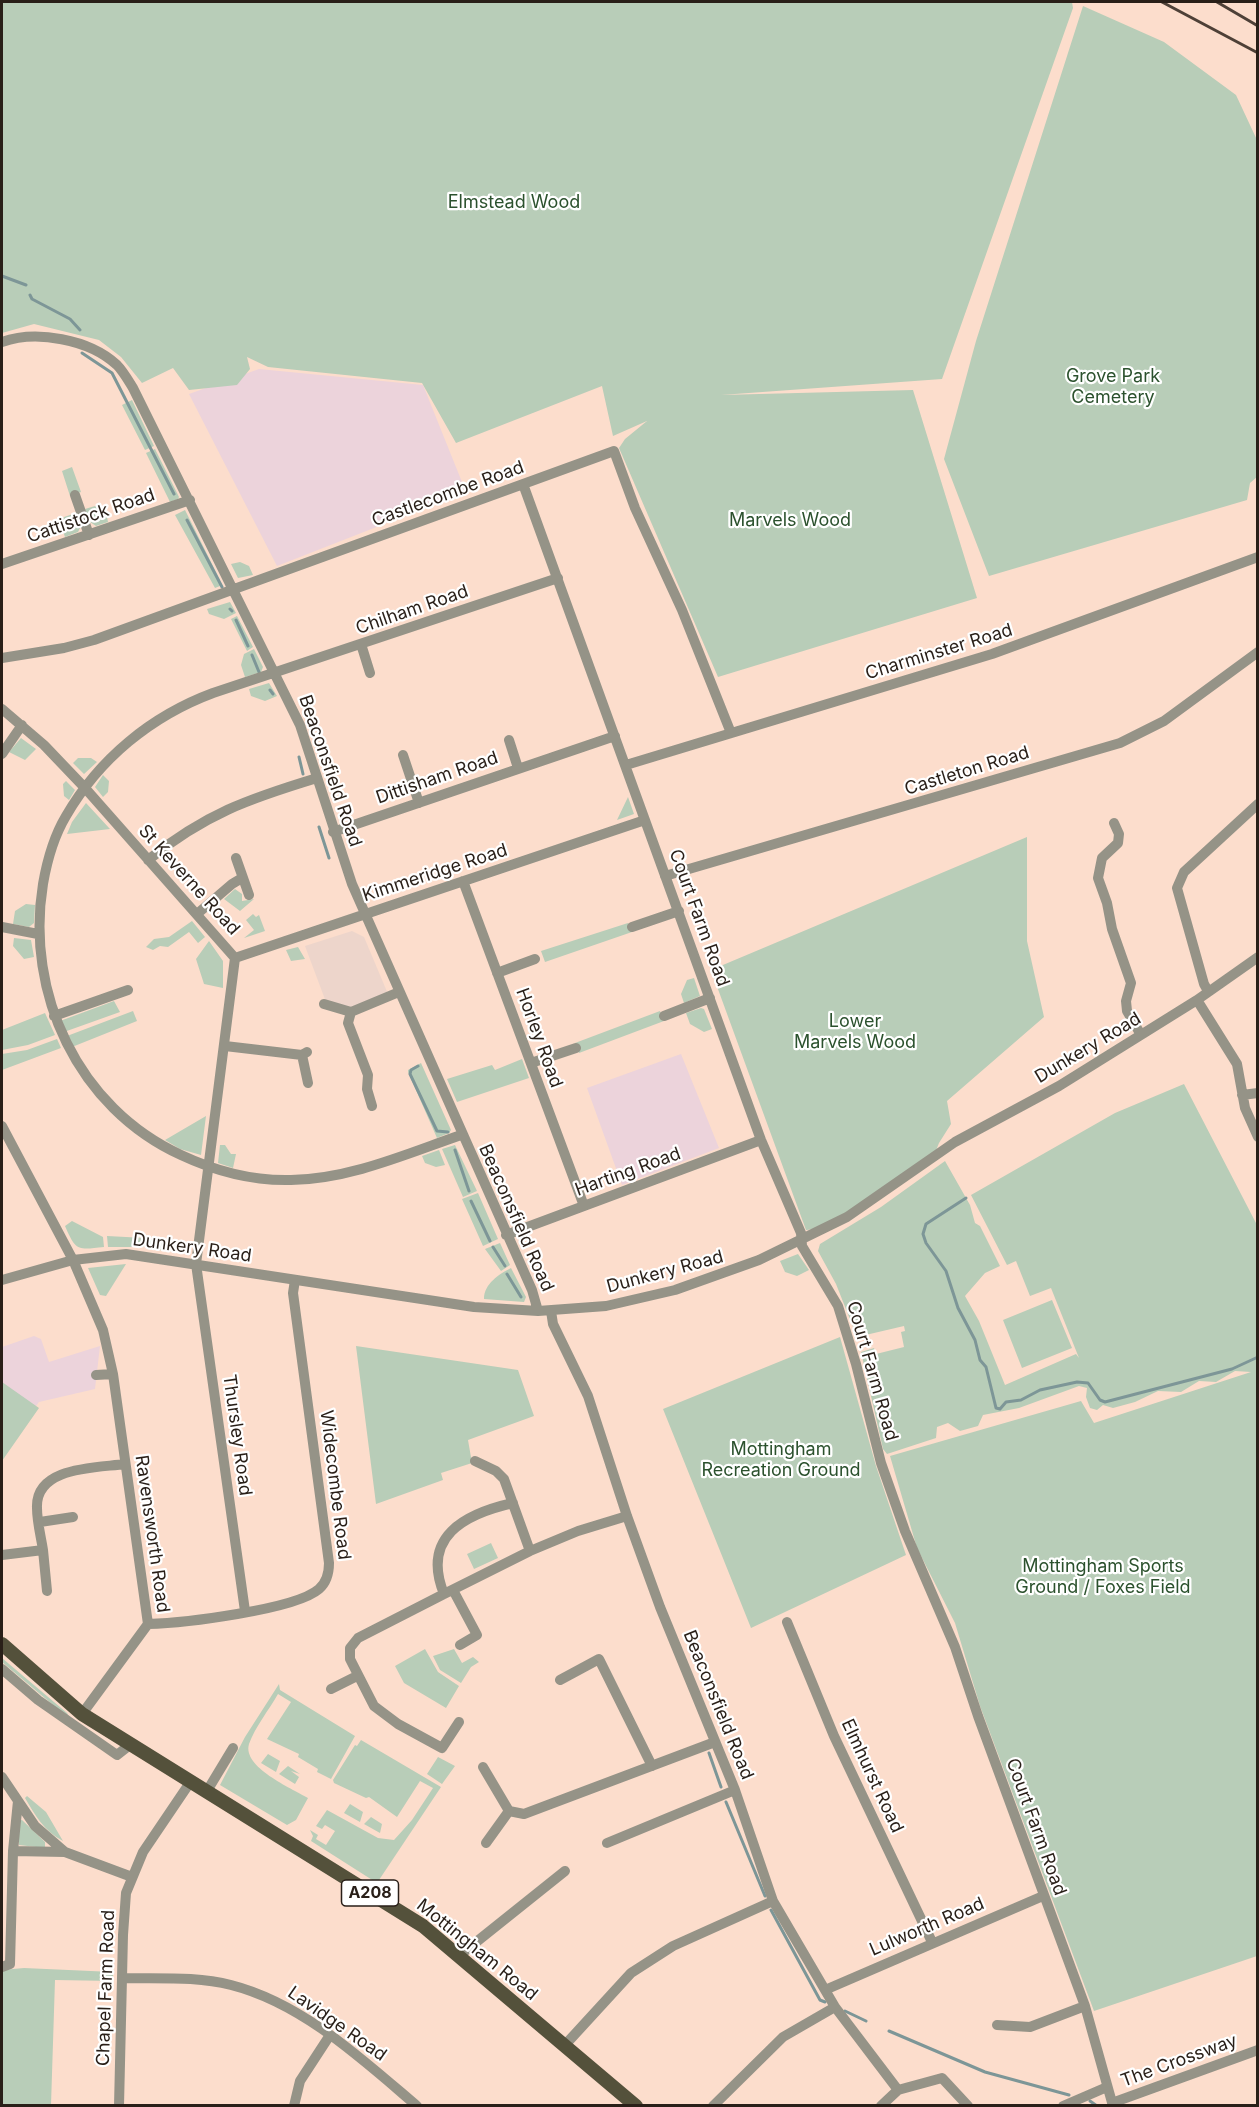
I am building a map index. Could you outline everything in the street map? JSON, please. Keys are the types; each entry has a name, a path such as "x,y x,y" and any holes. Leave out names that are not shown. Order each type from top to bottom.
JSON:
{"main road":[{"name":"Mottingham Road","path":"2,1644 82,1714 423,1926 635,2105"}],"street":[{"name":"Beaconsfield Road","path":"2,342 41,336 90,349 116,365 133,388 300,725 333,832 365,914 461,1135 532,1290 538,1311"},
{"name":"Castlecombe Road","path":"2,658 64,648 93,640 614,451 635,508 682,609 731,733"},
{"name":"Court Farm Road","path":"523,484 761,1140 801,1233 802,1246 838,1306 856,1364 881,1463 905,1531 955,1647 1043,1896 1085,2006 1112,2104"},
{"path":"75,495 89,535"},
{"name":"Cattistock Road","path":"2,564 190,500"},
{"name":"Charminster Road","path":"626,765 992,654 1257,557"},
{"name":"Chilham Road","path":"461,1135 350,1172 320,1178 262,1178 209,1167 164,1146 123,1117 100,1094 78,1064 54,1016 42,970 38,934 45,873 55,840 66,815 85,788 121,747 168,713 189,702 558,578"},
{"path":"361,644 370,673"},
{"name":"Castleton Road","path":"665,876 1120,743 1164,722 1257,652"},
{"name":"St Keverne Road","path":"2,709 22,725 85,788 235,958 196,1264"},
{"path":"2,754 22,725"},
{"name":"Dittisham Road","path":"333,832 615,736"},
{"name":"Dittisham Road","path":"509,740 518,768"},
{"path":"403,755 419,803"},
{"path":"148,860 197,823 225,808 317,778"},
{"path":"1208,991 1177,888 1184,872 1257,804"},
{"name":"Kimmeridge Road","path":"235,958 645,820"},
{"path":"1114,823 1119,834 1118,843 1102,858 1098,878 1107,903 1112,930 1131,983 1126,1001 1127,1011 1141,1035"},
{"path":"236,858 249,895"},
{"path":"197,914 242,878"},
{"name":"Horley Road","path":"464,881 584,1206"},
{"path":"632,927 678,911"},
{"path":"2,927 38,934"},
{"name":"Dunkery Road","path":"2,1280 73,1260 126,1254 474,1307 550,1311 606,1306 675,1290 739,1268 802,1240 872,1201 955,1142 1059,1086 1197,1000 1257,957"},
{"path":"497,973 536,959"},
{"path":"54,1016 128,990"},
{"path":"349,1018 399,992"},
{"path":"664,1016 710,998"},
{"path":"1197,1000 1237,1064 1245,1108 1257,1137"},
{"path":"324,1004 349,1018 369,1074 367,1089 372,1106"},
{"path":"225,1046 305,1054 308,1083"},
{"path":"531,1064 576,1048"},
{"path":"1242,1095 1257,1093"},
{"name":"Ravensworth Road","path":"2,1126 73,1260 103,1330 113,1374 148,1624 82,1714"},
{"name":"Harting Road","path":"506,1235 761,1140"},
{"name":"Thursley Road","path":"196,1264 245,1611"},
{"name":"Widecombe Road","path":"148,1624 177,1623 282,1604 313,1593 321,1587 328,1573 329,1563 293,1293 295,1280"},
{"name":"Beaconsfield Road","path":"550,1311 553,1324 594,1413 627,1516 660,1607 735,1790 773,1900 835,2007 898,2090"},
{"path":"96,1375 113,1374"},
{"path":"486,1465 492,1454"},
{"path":"475,1461 486,1465 504,1479 530,1551"},
{"path":"47,1591 38,1498 50,1479 66,1473 125,1464"},
{"path":"460,1645 477,1635 436,1575 439,1548 449,1532 466,1520 513,1503"},
{"path":"459,1722 442,1748 398,1724 374,1706 357,1676 349,1653 358,1638 530,1551 578,1531 627,1516"},
{"path":"39,1522 73,1517"},
{"path":"2,1555 43,1550"},
{"name":"Elmhurst Road","path":"787,1622 834,1736 932,1942"},
{"path":"560,1680 599,1659 652,1766"},
{"path":"2,1669 54,1712 117,1755 131,1744"},
{"path":"331,1689 357,1676"},
{"path":"509,1812 524,1814 716,1742"},
{"path":"207,1791 233,1748"},
{"path":"483,1767 509,1812"},
{"path":"2,1777 41,1833 64,1852"},
{"name":"Chapel Farm Road","path":"119,2106 123,1908 132,1876 143,1852 191,1781"},
{"path":"608,1843 735,1790"},
{"path":"2,1966 10,1964 7,1878 13,1851 18,1801"},
{"path":"486,1843 509,1812"},
{"path":"13,1851 64,1852 132,1876"},
{"path":"460,1955 566,1871"},
{"name":"Lulworth Road","path":"825,1990 1043,1896"},
{"path":"565,2045 631,1973 673,1946 773,1900"},
{"name":"Lavidge Road","path":"122,1978 207,1980 258,1993 285,2006 330,2035 417,2106"},
{"path":"997,2025 1030,2027 1085,2006"},
{"path":"713,2106 783,2037 835,2007"},
{"path":"294,2106 300,2081 330,2035"},
{"name":"The Crossway","path":"1112,2104 1257,2050"},
{"path":"881,2106 898,2090 942,2078 968,2106"},
{"path":"1063,2106 1107,2087"}],"shaded area":[{"path":"259,369 423,385 466,492 277,566 189,394"},
{"path":"352,931 364,937 388,994 351,1011 326,1002 305,946"},
{"path":"681,1054 719,1148 622,1185 587,1088"},
{"path":"34,1336 41,1339 49,1362 100,1346 95,1389 39,1402 2,1453 2,1347"}],"green space":[{"name":"Elmstead Wood","path":"2,2 1072,2 1073,8 942,379 721,395 913,390 977,598 718,677 619,448 625,439 647,421 613,436 602,386 456,443 422,383 268,367 247,357 250,369 237,385 189,390 173,368 142,383 121,357 99,340 34,324 2,333"},
{"name":"Grove Park Cemetery","path":"1083,6 1164,42 1236,95 1257,140 1257,477 1250,483 1247,500 989,576 944,459 976,341"},
{"path":"132,400 154,446 145,450 122,405"},
{"path":"155,449 179,497 170,502 146,453"},
{"path":"72,467 81,492 70,496 62,471"},
{"path":"95,506 106,512 108,522 96,526 90,522 85,509"},
{"path":"185,510 220,580 220,586 215,588 175,515"},
{"path":"76,513 81,526 78,532 65,537 60,523 64,517"},
{"path":"240,562 249,566 253,575 238,578 231,564"},
{"path":"230,602 236,613 224,619 209,614 207,609"},
{"path":"237,616 253,647 247,651 231,619"},
{"path":"254,649 263,667 261,672 245,677 241,665 244,654"},
{"path":"269,683 277,696 265,701 251,696 249,689"},
{"path":"21,738 36,749 25,760 9,752"},
{"path":"78,758 91,758 97,762 84,774 73,763"},
{"path":"103,775 109,781 108,792 103,797 95,787"},
{"path":"66,781 75,790 69,800 64,796 63,784"},
{"path":"628,797 634,814 617,820"},
{"path":"86,803 110,829 67,834 72,822"},
{"name":"Lower Marvels Wood","path":"1027,837 1027,941 1044,1017 947,1101 951,1124 935,1153 890,1185 832,1221 806,1230 711,970"},
{"path":"235,889 242,894 242,901 254,899 240,911 224,899"},
{"path":"26,904 35,905 34,923 29,927 13,924 15,911"},
{"path":"253,914 256,917 259,915 265,931 244,938 254,930 246,920"},
{"path":"192,921 205,937 198,943 189,932 168,947 160,946 153,950 146,947 154,939 169,937"},
{"path":"628,923 632,932 545,962 541,951"},
{"path":"14,938 31,940 34,957 24,959 13,946"},
{"path":"209,941 223,961 223,988 204,984 196,959"},
{"path":"298,947 305,959 291,961 286,950"},
{"path":"694,978 700,996 684,1003 681,994 687,980"},
{"path":"114,1001 120,1012 64,1032 60,1021"},
{"path":"704,1009 712,1029 704,1032 690,1024 686,1013"},
{"path":"133,1011 137,1021 72,1047 67,1036"},
{"path":"660,1011 664,1021 579,1053 575,1043"},
{"path":"45,1013 55,1035 28,1045 2,1050 2,1030"},
{"path":"57,1039 61,1048 2,1070 2,1054 27,1050"},
{"path":"522,1059 529,1078 457,1102 447,1079 492,1065 495,1070"},
{"path":"421,1063 451,1130 437,1138 408,1072"},
{"name":"Mottingham Sports Ground / Foxes Field","path":"1184,1084 1257,1225 1257,1956 1094,2011 980,1706 955,1623 917,1548 890,1456 1081,1401 1094,1423 1251,1372 1235,1371 1216,1382 1199,1381 1181,1392 1158,1391 1135,1402 1113,1408 1103,1405 1097,1410 1090,1408 1086,1397 1087,1388 1079,1386 1019,1408 983,1415 978,1426 960,1431 948,1423 937,1427 936,1438 887,1454 883,1449 861,1352 874,1348 876,1354 904,1347 901,1332 905,1331 904,1326 857,1337 836,1284 818,1251 820,1244 881,1207 945,1161 970,1205 975,1223 980,1226 1000,1266 985,1273 965,1296 979,1321 1005,1385 1076,1354 1079,1358 1051,1288 1030,1296 1016,1261 1007,1265 971,1195 1115,1113"},
{"path":"206,1116 201,1155 180,1149 165,1140"},
{"path":"220,1145 225,1145 231,1154 236,1154 233,1168 218,1163"},
{"path":"455,1145 477,1191 463,1197 442,1149"},
{"path":"439,1150 445,1165 436,1167 425,1163 422,1156"},
{"path":"478,1193 498,1239 483,1246 462,1199"},
{"path":"72,1221 103,1237 104,1247 78,1247 65,1226"},
{"path":"107,1236 145,1238 144,1247 108,1247"},
{"path":"148,1239 190,1245 188,1253 148,1249"},
{"path":"500,1243 510,1265 501,1271 485,1249"},
{"path":"798,1254 809,1270 797,1276 785,1272 780,1261"},
{"path":"126,1264 106,1296 100,1295 88,1268"},
{"path":"511,1268 526,1297 524,1302 484,1299 489,1284"},
{"path":"1052,1300 1072,1348 1022,1368 1003,1320"},
{"name":"Mottingham Recreation Ground","path":"840,1337 876,1466 906,1555 751,1628 663,1409"},
{"path":"356,1346 518,1370 534,1416 468,1440 472,1463 441,1473 443,1480 376,1504"},
{"path":"2,1382 39,1408 2,1461"},
{"path":"491,1543 498,1558 474,1569 467,1554"},
{"path":"425,1649 438,1672 459,1686 446,1708 404,1683 395,1666"},
{"path":"454,1649 462,1663 473,1657 479,1662 471,1667 461,1683 440,1670 433,1656"},
{"path":"2,1658 67,1713 72,1721 2,1662"},
{"path":"279,1684 280,1690 355,1736 331,1779 317,1772 318,1769 298,1757 299,1754 267,1739 291,1702 278,1694 258,1725 249,1744 249,1753 260,1769 308,1798 296,1820 287,1825 220,1785 245,1737"},
{"path":"361,1740 441,1787 377,1883 311,1841 313,1836 310,1830 318,1835 316,1839 326,1845 335,1831 325,1825 322,1829 316,1826 327,1810 378,1838 394,1840 412,1820 433,1788 420,1781 397,1817 369,1797 366,1798 334,1783 333,1780 355,1745 357,1746"},
{"path":"268,1754 280,1761 276,1772 261,1763"},
{"path":"438,1757 455,1766 442,1784 427,1774"},
{"path":"288,1766 300,1774 291,1771 299,1777 295,1784 279,1774"},
{"path":"27,1796 46,1812 63,1841 41,1822 25,1798"},
{"path":"350,1804 363,1812 360,1822 344,1813"},
{"path":"371,1817 382,1824 380,1833 364,1824"},
{"path":"22,1820 45,1842 45,1848 19,1845 18,1821"},
{"path":"24,1968 113,1972 113,1981 55,1980 51,2105 2,2106 2,1970"}],"waterway":[{"path":"2,276 26,285"},
{"path":"30,295 32,299 70,319 80,330"},
{"path":"82,353 112,373 174,494"},
{"path":"187,520 222,587"},
{"path":"236,620 248,646"},
{"path":"252,655 259,672"},
{"path":"270,690 273,694"},
{"path":"299,757 303,774"},
{"path":"319,827 329,858"},
{"path":"418,1066 411,1070 410,1074 437,1131 448,1132"},
{"path":"455,1150 469,1191"},
{"path":"966,1198 926,1224 923,1234 926,1243 946,1271 958,1308 975,1340 980,1360 986,1367 996,1408 1000,1409 1006,1402 1021,1400 1040,1390 1077,1382 1088,1383 1100,1400 1105,1402 1232,1369 1258,1357"},
{"path":"471,1201 490,1241"},
{"path":"493,1247 505,1266"},
{"path":"507,1274 521,1297"},
{"path":"709,1753 721,1787"},
{"path":"726,1802 765,1896"},
{"path":"771,1910 820,2000 825,2002"},
{"path":"845,2011 866,2021"},
{"path":"889,2031 985,2072 1069,2095"},
{"path":"1090,2101 1097,2106"}],"railway":[{"path":"1162,2 1258,53"},
{"path":"1217,2 1258,26"}],"park label":[{"name":"Marvels Wood","path":"790,521"}]}
